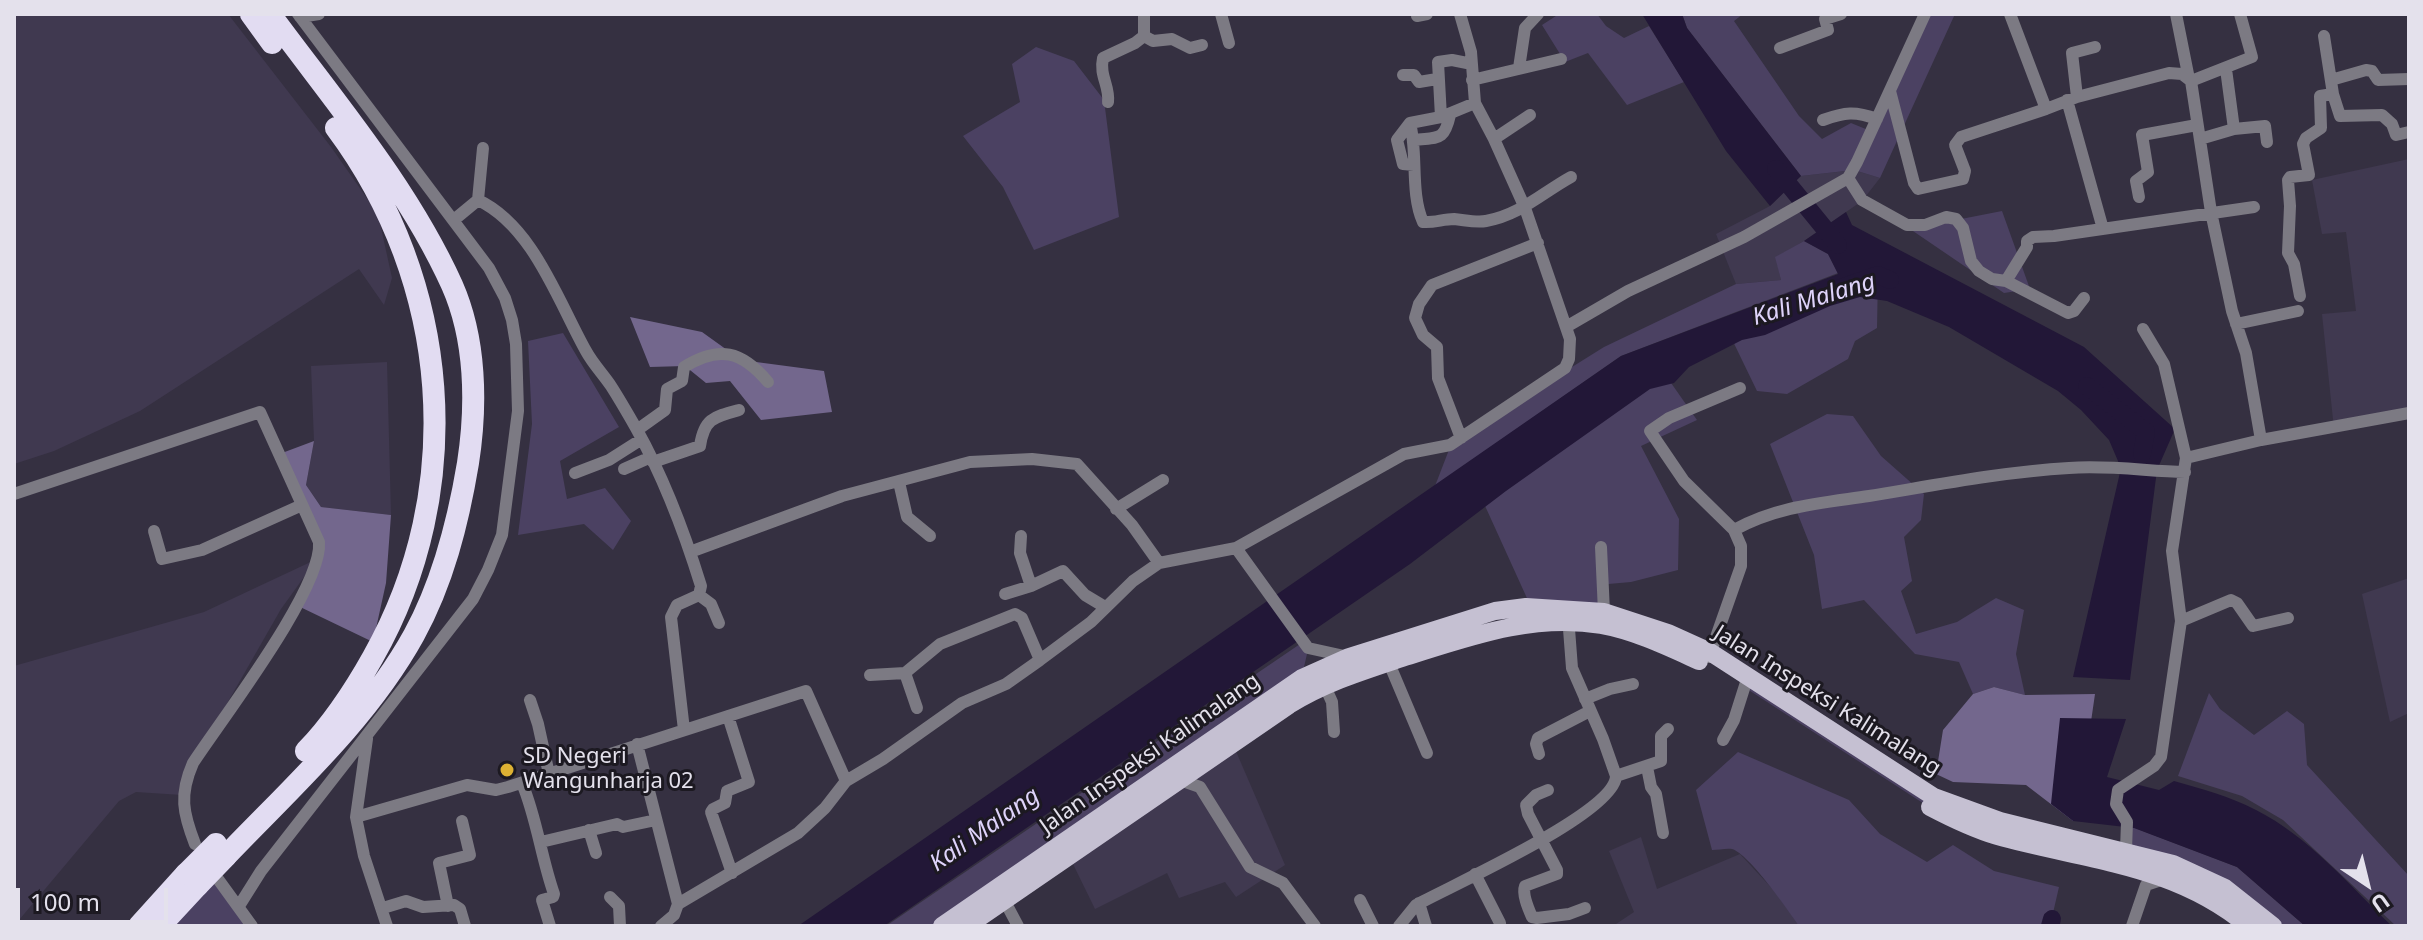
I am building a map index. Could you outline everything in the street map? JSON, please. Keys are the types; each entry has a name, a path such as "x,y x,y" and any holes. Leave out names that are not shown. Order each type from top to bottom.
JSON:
{"highway":[{"path":"160,926 206,863 322,734 352,694 389,628 414,564 427,508 434,452 431,352 422,306 397,232 379,194 350,147 251,14"},
{"path":"139,926 334,744 378,690 414,635 443,570 460,514 473,428 467,329 453,287 403,196 270,14"}],"main road":[{"name":"Jalan Inspeksi Kalimalang","path":"1154,790 1180,780 1289,705 1314,678 1526,607 1615,629 1708,658"},
{"name":"Jalan Inspeksi Kalimalang","path":"1568,616 1604,612 1668,633 1934,797 2031,837 2117,853 2196,873 2236,906 2248,926"},
{"name":"Jalan Inspeksi Kalimalang","path":"942,926 1001,894 1314,678 1349,657 1385,654"},
{"name":"Jalan Inspeksi Kalimalang","path":"2117,853 2167,878 2236,906 2273,926"},
{"name":"Jalan Inspeksi Kalimalang","path":"967,926 1001,894"}],"street":[{"path":"299,16 319,14"},
{"path":"1144,14 1144,36"},
{"path":"1221,14 1229,43"},
{"path":"1519,68 1525,28 1538,14"},
{"path":"1780,48 1828,30 1824,16 1841,14"},
{"path":"1566,327 1628,291 1744,237 1844,180 1877,119 1925,14"},
{"path":"2010,14 2046,109"},
{"path":"2176,14 2211,212 2236,324 2246,353 2261,440"},
{"path":"2190,80 2252,57 2240,14"},
{"path":"678,904 810,824 846,781 962,703 1006,684 1091,622 1133,581 1159,563 1236,548 1404,454 1441,448 1461,438 1565,368 1571,349 1566,327 1525,208 1475,103 1469,39 1461,15"},
{"path":"239,906 261,871 473,599 502,535 518,411 514,332 505,298 489,268 299,16"},
{"path":"1144,36 1153,41 1172,39 1190,48 1202,45"},
{"path":"1108,102 1109,95 1101,75 1103,58 1144,36"},
{"path":"2324,36 2340,116 2382,115 2392,124 2396,135 2409,132"},
{"path":"2095,47 2072,53 2072,99 2103,229"},
{"path":"1414,140 1438,139 1445,133 1446,116 1437,79 1438,62 1432,49"},
{"path":"1472,80 1561,59"},
{"path":"1438,62 1452,60 1472,64"},
{"path":"2226,69 2234,129"},
{"path":"2300,296 2294,264 2288,253 2288,180 2290,177 2309,175 2303,144 2306,138 2321,128 2320,96 2366,70 2372,71 2378,80 2409,79"},
{"path":"1890,91 1918,189 1963,179 1965,171 1955,145 1961,137 2072,99 2169,73 2182,74 2190,80"},
{"path":"1403,75 1414,75 1419,82 1437,79"},
{"path":"1414,165 1403,164 1397,140 1410,123 1446,116 1475,103"},
{"path":"1823,120 1847,112 1859,112 1877,119"},
{"path":"1494,139 1530,115"},
{"path":"1410,123 1423,222 1450,219 1485,222 1525,208 1550,188 1571,177"},
{"path":"2139,197 2136,181 2148,172 2142,135 2197,125"},
{"path":"2200,139 2234,129 2265,126 2267,142"},
{"path":"455,219 478,200 483,148"},
{"path":"1844,180 1862,200 1907,225 1925,225 1946,217 1956,219 1963,228 1974,266 1987,276 2006,281 2068,313 2074,311 2084,298"},
{"path":"478,200 490,206 530,247 541,263 589,358 611,386 639,435 690,552 701,586 699,595"},
{"path":"2006,281 2027,247 2027,241 2033,237 2254,207"},
{"path":"1461,438 1438,378 1437,347 1423,335 1415,318 1419,304 1432,285 1538,243"},
{"path":"2236,324 2298,311"},
{"path":"2117,853 2127,822 2116,804 2119,787 2157,764 2161,757 2181,621 2172,551 2186,458 2164,364 2143,329"},
{"path":"575,473 609,460 639,435 665,410 667,389 682,381 684,367 697,359 726,353 743,359 768,382"},
{"path":"1708,658 1743,558 1734,530 1684,481 1650,431 1669,418 1740,388"},
{"path":"624,469 700,446 708,422 739,410"},
{"path":"14,494 260,412 319,542 320,552 307,586 280,635 205,744 186,778 183,804 206,863 252,926"},
{"path":"2186,458 2261,440 2409,413"},
{"path":"690,552 806,507 970,462 1032,459 1077,464 1132,525 1159,563"},
{"path":"1734,530 1763,516 1802,505 1978,478 2070,468 2182,472"},
{"path":"1116,509 1163,480"},
{"path":"899,482 907,517 930,536"},
{"path":"154,531 162,559 202,550 302,505"},
{"path":"1021,536 1020,553 1031,586"},
{"path":"1601,547 1604,612"},
{"path":"1236,548 1305,645 1314,678 1333,709 1334,732"},
{"path":"1005,594 1063,571 1085,595 1105,607"},
{"path":"699,595 711,604 719,623"},
{"path":"684,730 671,617 677,605 699,595"},
{"path":"2181,621 2231,600 2237,603 2253,626 2288,618"},
{"path":"870,675 905,673 940,644 1015,614 1022,618 1040,660"},
{"path":"1399,926 1419,903 1542,839 1599,803 1612,789 1616,776 1572,668 1568,616"},
{"path":"1305,645 1349,657"},
{"path":"1385,654 1427,753"},
{"path":"905,673 917,708"},
{"path":"1723,740 1746,682"},
{"path":"1539,754 1538,738 1610,689 1633,684"},
{"path":"356,817 467,785 496,790 522,783 806,691 846,781"},
{"path":"530,700 549,774"},
{"path":"728,716 749,782 727,791 725,803 711,812 732,873"},
{"path":"1616,776 1662,760 1661,736 1668,729"},
{"path":"368,735 356,817 387,926"},
{"path":"637,744 678,904 674,915 661,926"},
{"path":"1647,767 1663,833"},
{"path":"342,768 360,774"},
{"path":"1180,780 1200,787 1250,867 1283,883 1315,926"},
{"path":"522,783 536,817 543,861 555,896 542,900 550,926"},
{"path":"1548,790 1536,795 1526,805 1557,874 1524,888 1530,922 1564,921 1585,908"},
{"path":"541,842 617,824 623,827 656,820"},
{"path":"448,906 439,863 470,855 462,821"},
{"path":"589,830 596,853"},
{"path":"1475,874 1500,923"},
{"path":"2132,926 2146,885 2167,878"},
{"path":"1001,894 1018,926"},
{"path":"610,897 619,906 620,926"},
{"path":"1360,900 1373,926"},
{"path":"383,908 406,901 423,907 448,906 460,909 465,926"},
{"path":"1419,903 1426,926"}],"shaded area":[{"path":"14,14 228,14 331,147 378,214 392,278 384,305 359,269 140,411 54,451 14,464"},
{"path":"1559,14 1597,14 1606,26 1624,38 1649,26 1684,82 1627,105 1588,53 1565,62 1542,25"},
{"path":"1682,14 1743,14 1734,21 1799,116 1822,139 1851,123 1873,132 1928,14 1955,14 1880,178 1854,170 1801,176 1687,28"},
{"path":"1036,47 1074,61 1104,100 1119,217 1034,250 1003,187 963,136 1020,102 1012,64"},
{"path":"2409,159 2409,413 2334,429 2322,314 2356,311 2346,232 2322,234 2312,180"},
{"path":"1854,170 1880,178 1862,201 1776,257 1781,280 1736,284 1716,234 1770,206 1801,176"},
{"path":"2002,211 2030,289 2004,293 1910,229"},
{"path":"1804,241 1828,254 1838,273 1621,356 1435,486 1452,442 1604,347 1736,284 1781,280 1775,257"},
{"path":"1878,275 1877,328 1855,341 1848,359 1787,394 1757,391 1726,327"},
{"path":"630,317 702,332 741,360 824,371 832,412 761,420 730,381 706,383 685,366 650,367"},
{"path":"563,333 619,427 560,461 567,499 605,488 631,521 613,550 584,524 518,535 532,424 528,341"},
{"path":"387,362 391,515 321,507 306,485 314,441 311,366"},
{"path":"1662,370 1697,420 1641,446 1679,519 1678,570 1631,582 1597,585 1600,615 1531,607 1476,486"},
{"path":"1827,414 1853,416 1881,456 1924,494 1921,520 1904,537 1912,581 1901,591 1916,634 1957,622 1996,598 2024,610 2016,654 2025,695 1994,687 1973,694 1959,662 1915,654 1864,600 1822,609 1814,555 1770,444"},
{"path":"314,441 306,485 321,507 391,515 386,583 373,642 296,605 320,552 282,453"},
{"path":"317,559 281,609 193,763 182,795 136,792 119,801 14,926 14,666 204,612"},
{"path":"2409,578 2409,713 2390,722 2362,594"},
{"path":"1303,642 1307,654 1304,667 942,926 886,926"},
{"path":"1748,676 1923,791 2126,850 2127,825 2237,867 2305,926 2248,926 2167,878 1929,807 1744,687"},
{"path":"1994,687 2025,695 2095,694 2073,821 2026,785 1953,782 1936,774 1943,730 1973,694"},
{"path":"2209,693 2220,709 2254,735 2287,711 2304,724 2307,765 2409,876 2409,926 2396,926 2283,820 2242,796 2178,776"},
{"path":"1235,749 1285,865 1236,897 1225,882 1179,898 1167,873 1095,909 1072,862"},
{"path":"1738,752 1849,800 1880,834 1927,862 1953,845 1994,871 2059,887 2050,926 1799,926 1768,883 1739,853 1732,849 1712,850 1696,790"},
{"path":"1641,837 1657,889 1740,854 1778,895 1799,926 1613,926 1634,912 1609,851"},
{"path":"213,870 252,926 161,926"}],"water":[{"path":"1642,14 1682,14 1687,28 1801,176 1770,206 1726,151"},
{"path":"1846,212 1852,225 2084,347 2175,429 2157,470 2130,680 2073,677 2121,468 2109,440 2058,391 1949,327 1887,301 1860,297 1830,306 1765,335 1742,340 1689,367 1674,383 1650,389 1506,491 1410,564 884,926 798,926 1621,356 1838,274 1828,254 1804,241"},
{"path":"2060,718 2126,719 2107,777 2159,790 2174,781 2256,810 2311,848 2392,926 2305,926 2237,867 2134,828 2073,821 2051,804"}],"waterway":[{"path":"1776,169 1838,245"},
{"name":"Kali Malang","path":"1835,290 1878,275 1890,280"},
{"name":"Kali Malang","path":"2087,386 2146,432 2142,454"},
{"name":"Kali Malang","path":"2050,926 2052,919"}],"place":[{"name":"SD Negeri Wangunharja 02","path":"507,770"}]}
